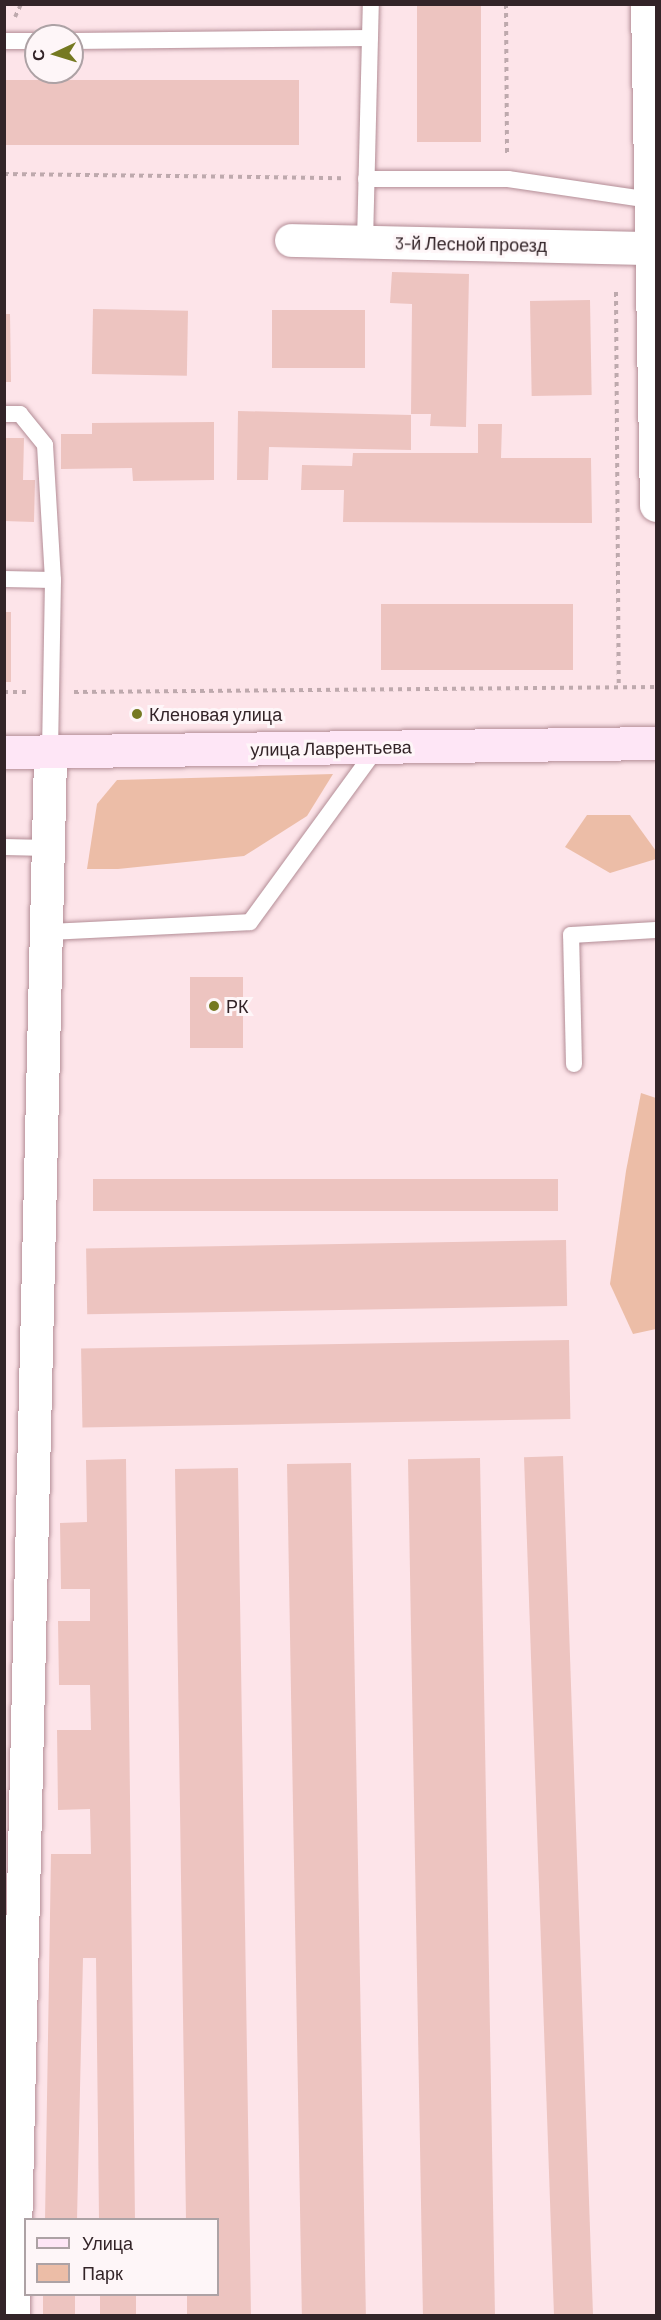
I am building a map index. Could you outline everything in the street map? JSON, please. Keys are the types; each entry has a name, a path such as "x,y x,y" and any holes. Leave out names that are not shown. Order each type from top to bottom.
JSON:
{"street":[{"path":"647,4 650,248 657,505"},
{"name":"3-й Лесной проезд","path":"291,240 650,248"},
{"name":"улица Лаврентьева","path":"4,752 657,743"},
{"path":"15,2314 50,752"}],"lane":[{"path":"365,242 371,4"},
{"path":"84,41 370,38"},
{"path":"4,41 24,41"},
{"path":"366,178 508,179 650,200"},
{"path":"4,414 20,414 45,445 53,580 50,752"},
{"path":"4,579 53,580"},
{"path":"46,932 250,922 377,748"},
{"path":"4,847 48,848"},
{"path":"574,1064 571,935 657,930"}],"path":[{"path":"506,4 508,179"},
{"path":"4,174 366,178"},
{"path":"616,247 619,686"},
{"path":"4,692 657,687"}],"green space":[{"path":"333,774 307,816 244,856 118,869 87,869 97,804 117,780"},
{"path":"587,815 630,815 656,851 656,859 610,873 565,847"},
{"path":"641,1093 656,1098 656,1329 633,1334 610,1284 626,1171"}],"building":[{"path":"417,4 481,4 481,142 417,142"},
{"path":"4,80 24,80 24,84 84,84 84,80 299,80 299,145 4,145"},
{"path":"392,272 469,274 466,427 430,426 431,414 411,414 412,304 390,303"},
{"path":"590,300 592,395 532,396 530,301"},
{"path":"93,309 188,311 187,376 92,374"},
{"path":"272,310 365,310 365,368 272,368"},
{"path":"4,314 10,314 11,382 4,382"},
{"path":"238,411 411,415 411,450 269,447 268,480 237,480"},
{"path":"214,422 214,480 133,481 132,468 61,469 61,434 92,434 92,423"},
{"path":"478,424 502,424 501,458 591,458 592,523 343,522 344,490 301,490 302,465 352,466 353,453 478,453"},
{"path":"4,438 24,438 23,480 35,480 34,522 4,521"},
{"path":"381,604 573,604 573,670 381,670"},
{"path":"4,612 11,612 11,682 4,682"},
{"path":"190,977 243,977 243,1048 190,1048"},
{"path":"93,1179 558,1179 558,1211 93,1211"},
{"path":"566,1240 567,1306 87,1314 86,1248"},
{"path":"569,1340 570,1419 82,1428 81,1349"},
{"path":"563,1456 593,2315 554,2316 524,1457"},
{"path":"480,1458 495,2316 423,2316 408,1459"},
{"path":"126,1459 135,2218 99,2218 96,1958 83,1958 77,2218 45,2218 51,1854 91,1854 90,1809 58,1810 57,1730 91,1730 90,1685 59,1685 58,1621 90,1621 90,1589 61,1589 60,1523 87,1522 86,1460"},
{"path":"351,1463 366,2316 302,2316 287,1464"},
{"path":"238,1468 251,2316 187,2316 187,2296 219,2296 219,2218 186,2218 175,1469"},
{"path":"43,2296 75,2296 75,2316 43,2316"},
{"path":"100,2296 136,2296 136,2316 100,2316"}],"place":[{"name":"Кленовая улица","path":"137,714"},
{"name":"РК","path":"214,1006"}]}
